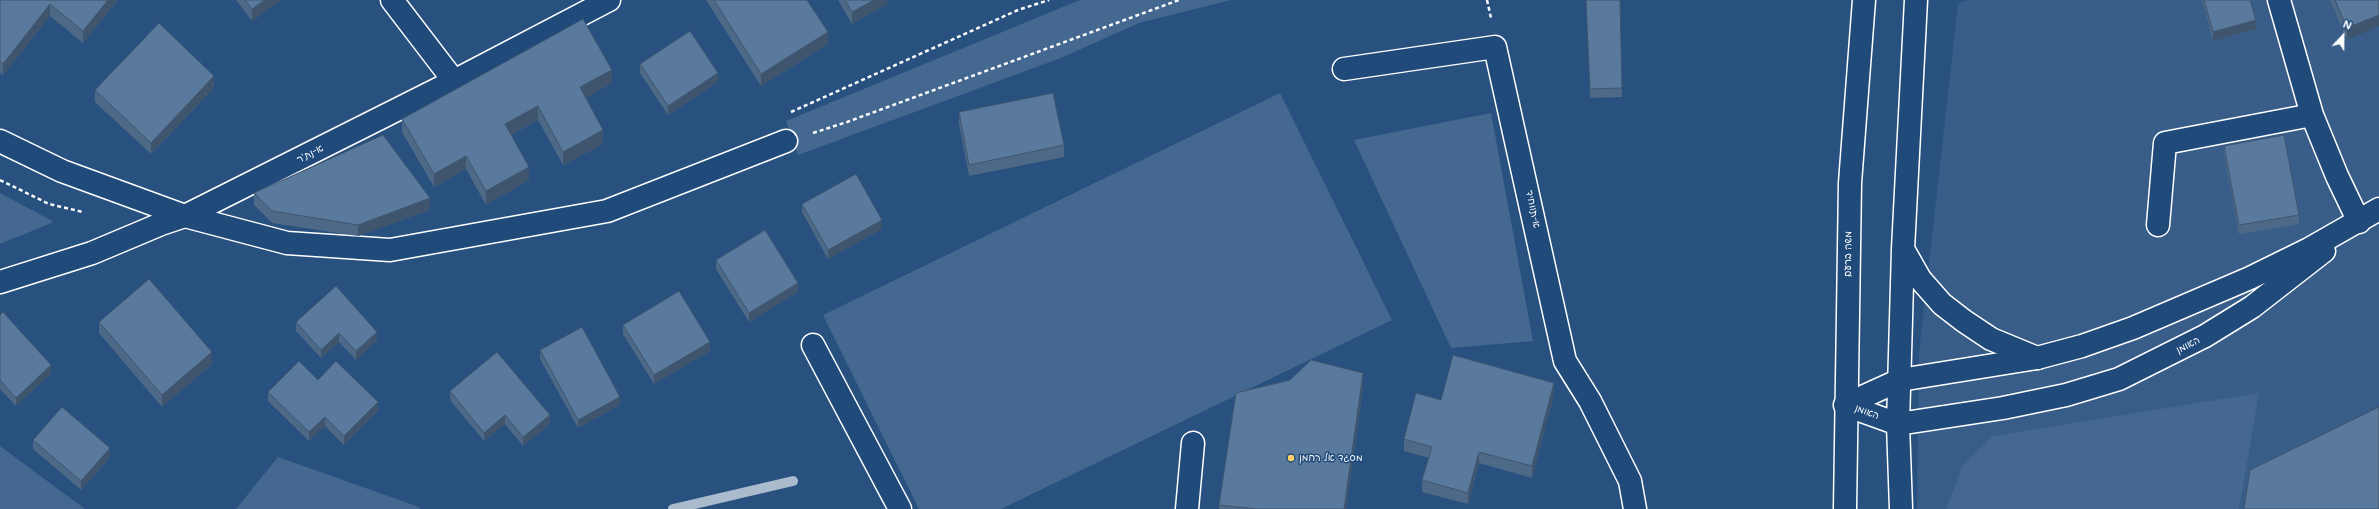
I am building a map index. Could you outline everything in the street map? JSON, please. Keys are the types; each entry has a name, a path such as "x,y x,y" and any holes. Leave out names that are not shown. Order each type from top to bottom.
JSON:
{"street":[{"path":"392,0 454,81"},
{"name":"א-נת'ר","path":"0,282 92,253 161,224 185,216 454,81 609,0"},
{"name":"משה ברעם","path":"1846,509 1845,405 1850,183 1864,0"},
{"path":"1901,509 1898,424 1903,249 1916,0"},
{"path":"2279,0 2312,115 2337,176 2359,222"},
{"name":"א-תווחיד","path":"1344,69 1495,47 1565,361 1590,401 1630,481 1635,509"},
{"path":"2158,225 2165,143 2312,115"},
{"path":"0,141 62,171 185,216 287,243 390,250 606,211 786,141"},
{"name":"האומן","path":"1845,405 1898,424 2003,408 2066,395 2119,379 2205,336 2252,308 2359,222 2379,209"},
{"name":"האומן","path":"1845,405 1900,380 2038,358 2118,334 2250,278 2359,222"},
{"path":"1903,249 1920,279 1953,313 1991,339 2038,358"},
{"path":"813,345 900,509"},
{"path":"1187,509 1193,443"}],"path":[{"path":"789,113 1018,10 1049,0"},
{"path":"786,141 847,122 1179,0"},
{"path":"0,180 50,204 79,211"}],"shaded area":[{"path":"1080,0 1231,0 1139,23 1061,58 798,155 786,121"},
{"path":"1970,0 2379,0 2379,509 1917,509 1919,353 1958,3"},
{"path":"1280,93 1392,320 1001,509 919,509 823,315"},
{"path":"1491,113 1533,341 1451,348 1354,140"},
{"path":"0,193 54,222 0,244"},
{"path":"2259,393 2239,509 1946,509 1963,465 1993,436"},
{"path":"0,446 85,509 0,509"},
{"path":"278,457 419,507 420,509 236,509"}],"building":[{"path":"0,0 108,0 83,31 50,4 3,64 0,61"},
{"path":"245,0 265,0 252,9"},
{"path":"714,0 807,0 828,32 761,74"},
{"path":"845,0 874,0 852,12"},
{"path":"1586,0 1620,0 1622,88 1590,89"},
{"path":"2204,0 2250,0 2256,20 2213,32"},
{"path":"2335,0 2379,0 2379,15 2347,28"},
{"path":"583,19 612,70 580,87 603,130 563,152 538,106 505,124 529,167 486,191 466,156 434,174 402,119"},
{"path":"159,23 214,76 151,143 95,90"},
{"path":"690,31 718,73 668,106 640,64"},
{"path":"1053,93 1064,145 969,165 959,112"},
{"path":"383,135 430,198 358,225 272,211 254,193"},
{"path":"2284,135 2299,215 2239,225 2224,146"},
{"path":"856,174 882,220 828,250 802,204"},
{"path":"765,230 798,283 749,313 716,260"},
{"path":"149,279 212,352 162,395 99,322"},
{"path":"336,286 377,332 356,351 339,333 321,350 296,322"},
{"path":"679,291 710,342 654,375 623,325"},
{"path":"3,312 51,365 16,398 0,380 0,315"},
{"path":"582,327 620,397 578,420 540,350"},
{"path":"497,352 550,415 523,437 505,415 484,433 450,391"},
{"path":"1453,355 1554,383 1532,466 1479,452 1468,493 1422,480 1432,447 1404,439 1416,393 1441,400"},
{"name":"מסגד אל רחמן","path":"1311,360 1363,373 1344,509 1257,509 1219,505 1236,393 1290,380"},
{"path":"299,361 318,380 336,361 378,402 344,436 325,417 309,432 268,392"},
{"path":"62,407 110,448 81,481 33,440"},
{"path":"2379,407 2379,509 2244,509 2250,470"}],"waterway":[{"path":"673,509 793,481"}],"place":[{"name":"מסגד אל רחמן","path":"1291,458"}]}
